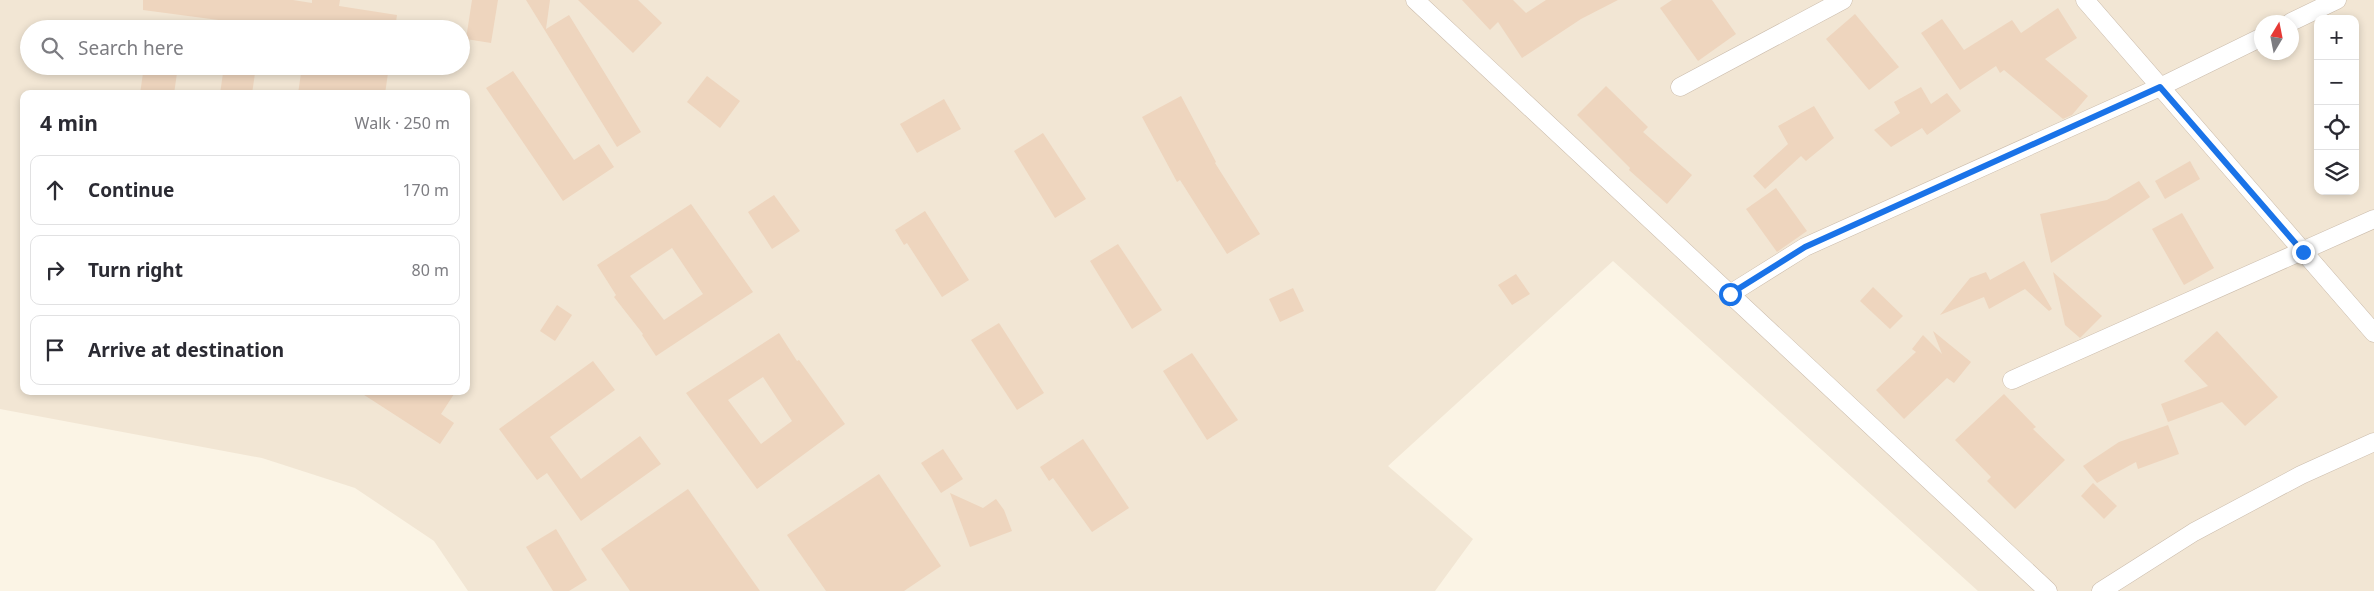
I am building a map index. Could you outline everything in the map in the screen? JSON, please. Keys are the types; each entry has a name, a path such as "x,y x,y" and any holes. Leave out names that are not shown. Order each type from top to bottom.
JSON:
{"street":[{"path":"1416,0 2048,591"},
{"path":"1680,87 1843,0"},
{"path":"2085,0 2374,333"},
{"path":"2299,18 2337,0"},
{"path":"1730,294 1805,247 2160,87 2254,41"},
{"path":"2012,380 2374,219"},
{"path":"2102,591 2194,532 2301,475 2374,442"}],"shaded area":[{"path":"0,0 2374,0 2374,591 1978,591 1613,261 1388,466 1473,539 1435,591 468,591 434,541 355,488 262,458 0,409"}],"building":[{"path":"143,0 293,0 312,3 312,0 340,0 339,6 397,15 396,20 218,20 143,10"},
{"path":"472,0 498,0 491,43 470,40 469,20"},
{"path":"526,0 550,0 546,29 569,15 641,132 617,147"},
{"path":"578,0 638,0 662,23 633,53"},
{"path":"1462,0 1513,0 1526,13 1546,0 1618,0 1581,19 1522,58 1498,22 1490,30"},
{"path":"1672,0 1712,0 1736,34 1698,61 1660,8"},
{"path":"2058,8 2077,38 2045,59 2088,96 2072,115 2063,119 2004,70 2000,73 1996,66 1960,90 1921,33 1942,19 1964,50 2012,20 2021,33"},
{"path":"1855,14 1899,67 1869,90 1826,39"},
{"path":"513,71 574,160 599,144 614,167 563,201 486,88"},
{"path":"143,75 177,75 175,90 141,90"},
{"path":"223,75 255,75 253,90 221,90"},
{"path":"301,75 388,75 386,90 299,90"},
{"path":"707,76 740,101 720,128 687,102"},
{"path":"1606,86 1648,127 1643,132 1692,175 1667,204 1629,170 1630,168 1577,115"},
{"path":"1921,87 1931,104 1947,93 1961,111 1927,135 1922,128 1891,147 1874,130 1900,113 1894,102"},
{"path":"1181,96 1215,163 1260,234 1227,254 1180,180 1177,182 1142,117"},
{"path":"944,99 961,129 917,153 900,124"},
{"path":"1814,106 1834,138 1806,161 1801,156 1765,189 1753,176 1788,144 1778,126"},
{"path":"1043,133 1086,199 1055,218 1014,151"},
{"path":"2190,161 2200,179 2165,199 2155,181"},
{"path":"2139,181 2150,197 2051,263 2040,214 2107,200"},
{"path":"1776,188 1807,231 1777,252 1746,209"},
{"path":"774,195 800,231 772,249 748,212"},
{"path":"691,204 753,292 656,356 643,334 614,297 616,295 597,265","holes":["672,248 703,294 664,320 630,276"]},
{"path":"925,211 969,280 942,297 907,243 904,245 895,230"},
{"path":"2182,213 2214,268 2184,285 2152,229"},
{"path":"1118,244 1162,310 1132,329 1090,261"},
{"path":"2024,261 2052,309 2049,311 2025,289 1989,309 1984,297 1940,315 1970,278 1986,272 1990,280"},
{"path":"2053,272 2102,316 2080,338 2065,325"},
{"path":"1516,274 1530,294 1512,305 1498,285"},
{"path":"1873,287 1903,316 1890,329 1860,301"},
{"path":"1293,288 1304,311 1280,322 1269,299"},
{"path":"557,305 572,315 555,341 540,331"},
{"path":"999,323 1044,393 1017,410 971,340"},
{"path":"1933,331 1971,362 1954,383 1947,378 1904,419 1876,390 1916,352 1912,349 1923,335 1942,354"},
{"path":"2217,331 2278,397 2245,426 2222,402 2168,422 2161,404 2208,386 2184,361"},
{"path":"779,333 797,361 799,360 845,424 757,489 686,393","holes":["763,377 792,421 761,444 728,400"]},
{"path":"1192,353 1238,420 1207,440 1163,371"},
{"path":"593,361 615,390 550,437 581,479 640,436 661,464 581,521 547,473 537,480 499,429"},
{"path":"2004,394 2036,427 2033,429 2065,460 2015,509 1987,481 1991,477 1955,440"},
{"path":"364,395 453,395 441,414 454,423 440,444"},
{"path":"2168,425 2179,454 2138,469 2136,462 2097,483 2083,466 2119,442"},
{"path":"1083,439 1129,508 1092,532 1053,478 1049,481 1040,467"},
{"path":"943,449 963,479 941,493 921,463"},
{"path":"879,474 941,566 904,591 826,591 787,535"},
{"path":"2093,483 2117,506 2104,519 2081,496"},
{"path":"688,489 760,591 630,591 601,549"},
{"path":"950,493 983,508 996,499 1004,510 1012,531 970,547"},
{"path":"556,529 587,580 569,591 553,591 526,547"}],"route":[{"path":"1730,294 1805,247 2160,87 2303,252"}]}
